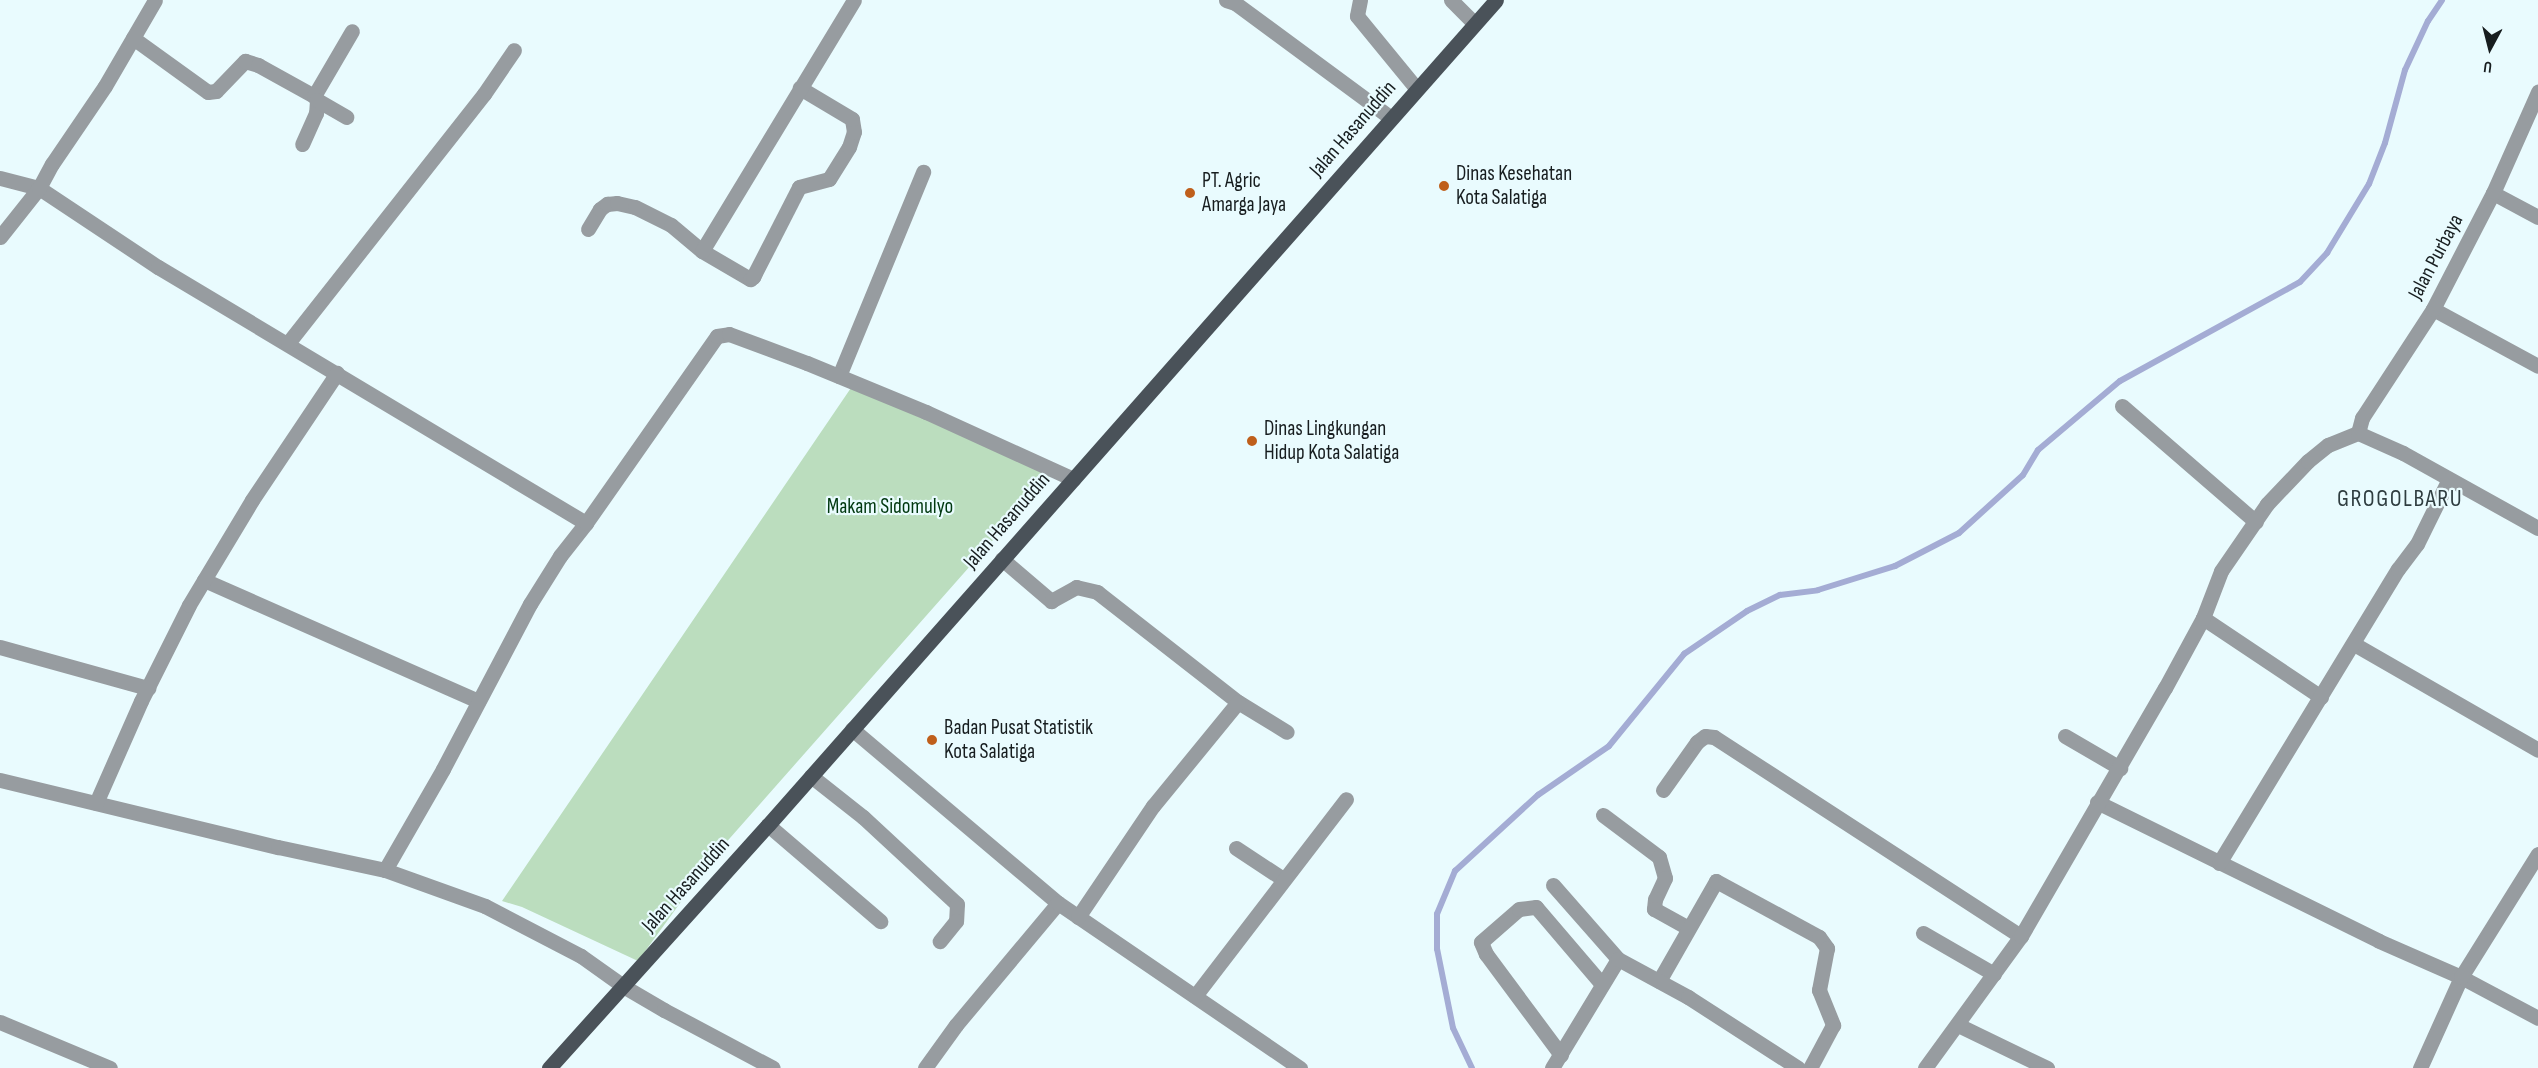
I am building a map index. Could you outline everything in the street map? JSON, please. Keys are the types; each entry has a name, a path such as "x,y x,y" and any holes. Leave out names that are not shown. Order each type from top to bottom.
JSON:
{"main road":[{"name":"Jalan Hasanuddin","path":"549,1068 768,825 1496,0"}],"street":[{"path":"0,237 39,188 155,0"},
{"path":"702,251 854,0"},
{"path":"1226,0 1235,3 1391,118"},
{"path":"1360,0 1357,16 1417,89"},
{"path":"1451,0 1474,23"},
{"path":"302,144 316,113 315,98 352,32"},
{"path":"133,39 208,92 216,91 245,61 258,65 347,117"},
{"path":"288,343 484,94 514,50"},
{"path":"588,229 600,209 617,203 635,207 671,225 702,251 750,279 799,187 829,179 844,155 854,132 852,119 800,88"},
{"name":"Jalan Purbaya","path":"2358,433 2362,418 2433,309 2493,193 2538,92"},
{"path":"839,376 924,172"},
{"path":"0,178 39,188 158,267 586,524"},
{"path":"2493,193 2538,217"},
{"path":"2433,309 2538,366"},
{"path":"385,870 530,604 560,556 586,524 717,336 729,334 839,376 926,412 1073,479"},
{"path":"96,803 148,688 204,580 252,500 338,373"},
{"path":"2122,406 2256,522"},
{"path":"1925,1068 2021,936 2097,802 2120,768 2203,618 2221,571 2267,504 2308,461 2328,445 2358,433 2403,453 2538,528"},
{"path":"2219,862 2398,569 2417,544 2449,479"},
{"path":"1002,559 1051,601 1076,587 1097,592 1238,702 1287,732"},
{"path":"204,580 478,702"},
{"path":"2203,618 2321,697"},
{"path":"2354,644 2538,750"},
{"path":"0,646 148,688"},
{"path":"1078,917 1153,806 1238,702"},
{"path":"852,729 1058,903 1300,1068"},
{"path":"1663,790 1697,742 1706,736 1714,737 2021,936"},
{"path":"2065,736 2120,768"},
{"path":"811,776 863,816 957,904 956,921 940,941"},
{"path":"0,780 278,847 385,870 485,906 581,956 623,986 773,1068"},
{"path":"1195,996 1346,799"},
{"path":"2097,802 2461,977 2538,1018"},
{"path":"1603,815 1659,857 1665,878 1655,899 1654,909 1688,928"},
{"path":"768,825 880,921"},
{"path":"1236,848 1283,879"},
{"path":"2420,1068 2461,977 2538,854"},
{"path":"1659,981 1716,881 1819,937 1827,948 1819,990 1833,1025 1810,1068"},
{"path":"1553,885 1618,959 1659,981 1798,1068"},
{"path":"925,1068 956,1025 1058,903"},
{"path":"1561,1055 1486,954 1481,942 1519,909 1536,907 1601,983"},
{"path":"1923,933 1994,974"},
{"path":"1552,1068 1601,983 1618,959"},
{"path":"0,1022 110,1068"},
{"path":"1958,1025 2039,1066"}],"green space":[{"name":"Makam Sidomulyo","path":"855,382 1053,472 715,855 638,961 522,907 502,901"}],"waterway":[{"path":"1472,1068 1453,1028 1437,949 1437,914 1455,871 1538,795 1609,746 1684,654 1747,611 1780,595 1818,590 1895,566 1959,533 2023,475 2038,450 2120,381 2300,282 2327,253 2369,184 2385,143 2405,70 2428,21 2442,0"}],"place":[{"name":"Dinas Kesehatan Kota Salatiga","path":"1444,186"},
{"name":"PT. Agric Amarga Jaya","path":"1190,193"},
{"name":"Dinas Lingkungan Hidup Kota Salatiga","path":"1252,441"},
{"name":"Badan Pusat Statistik Kota Salatiga","path":"932,740"}],"district":[{"name":"GROGOLBARU","path":"2400,499"}]}
